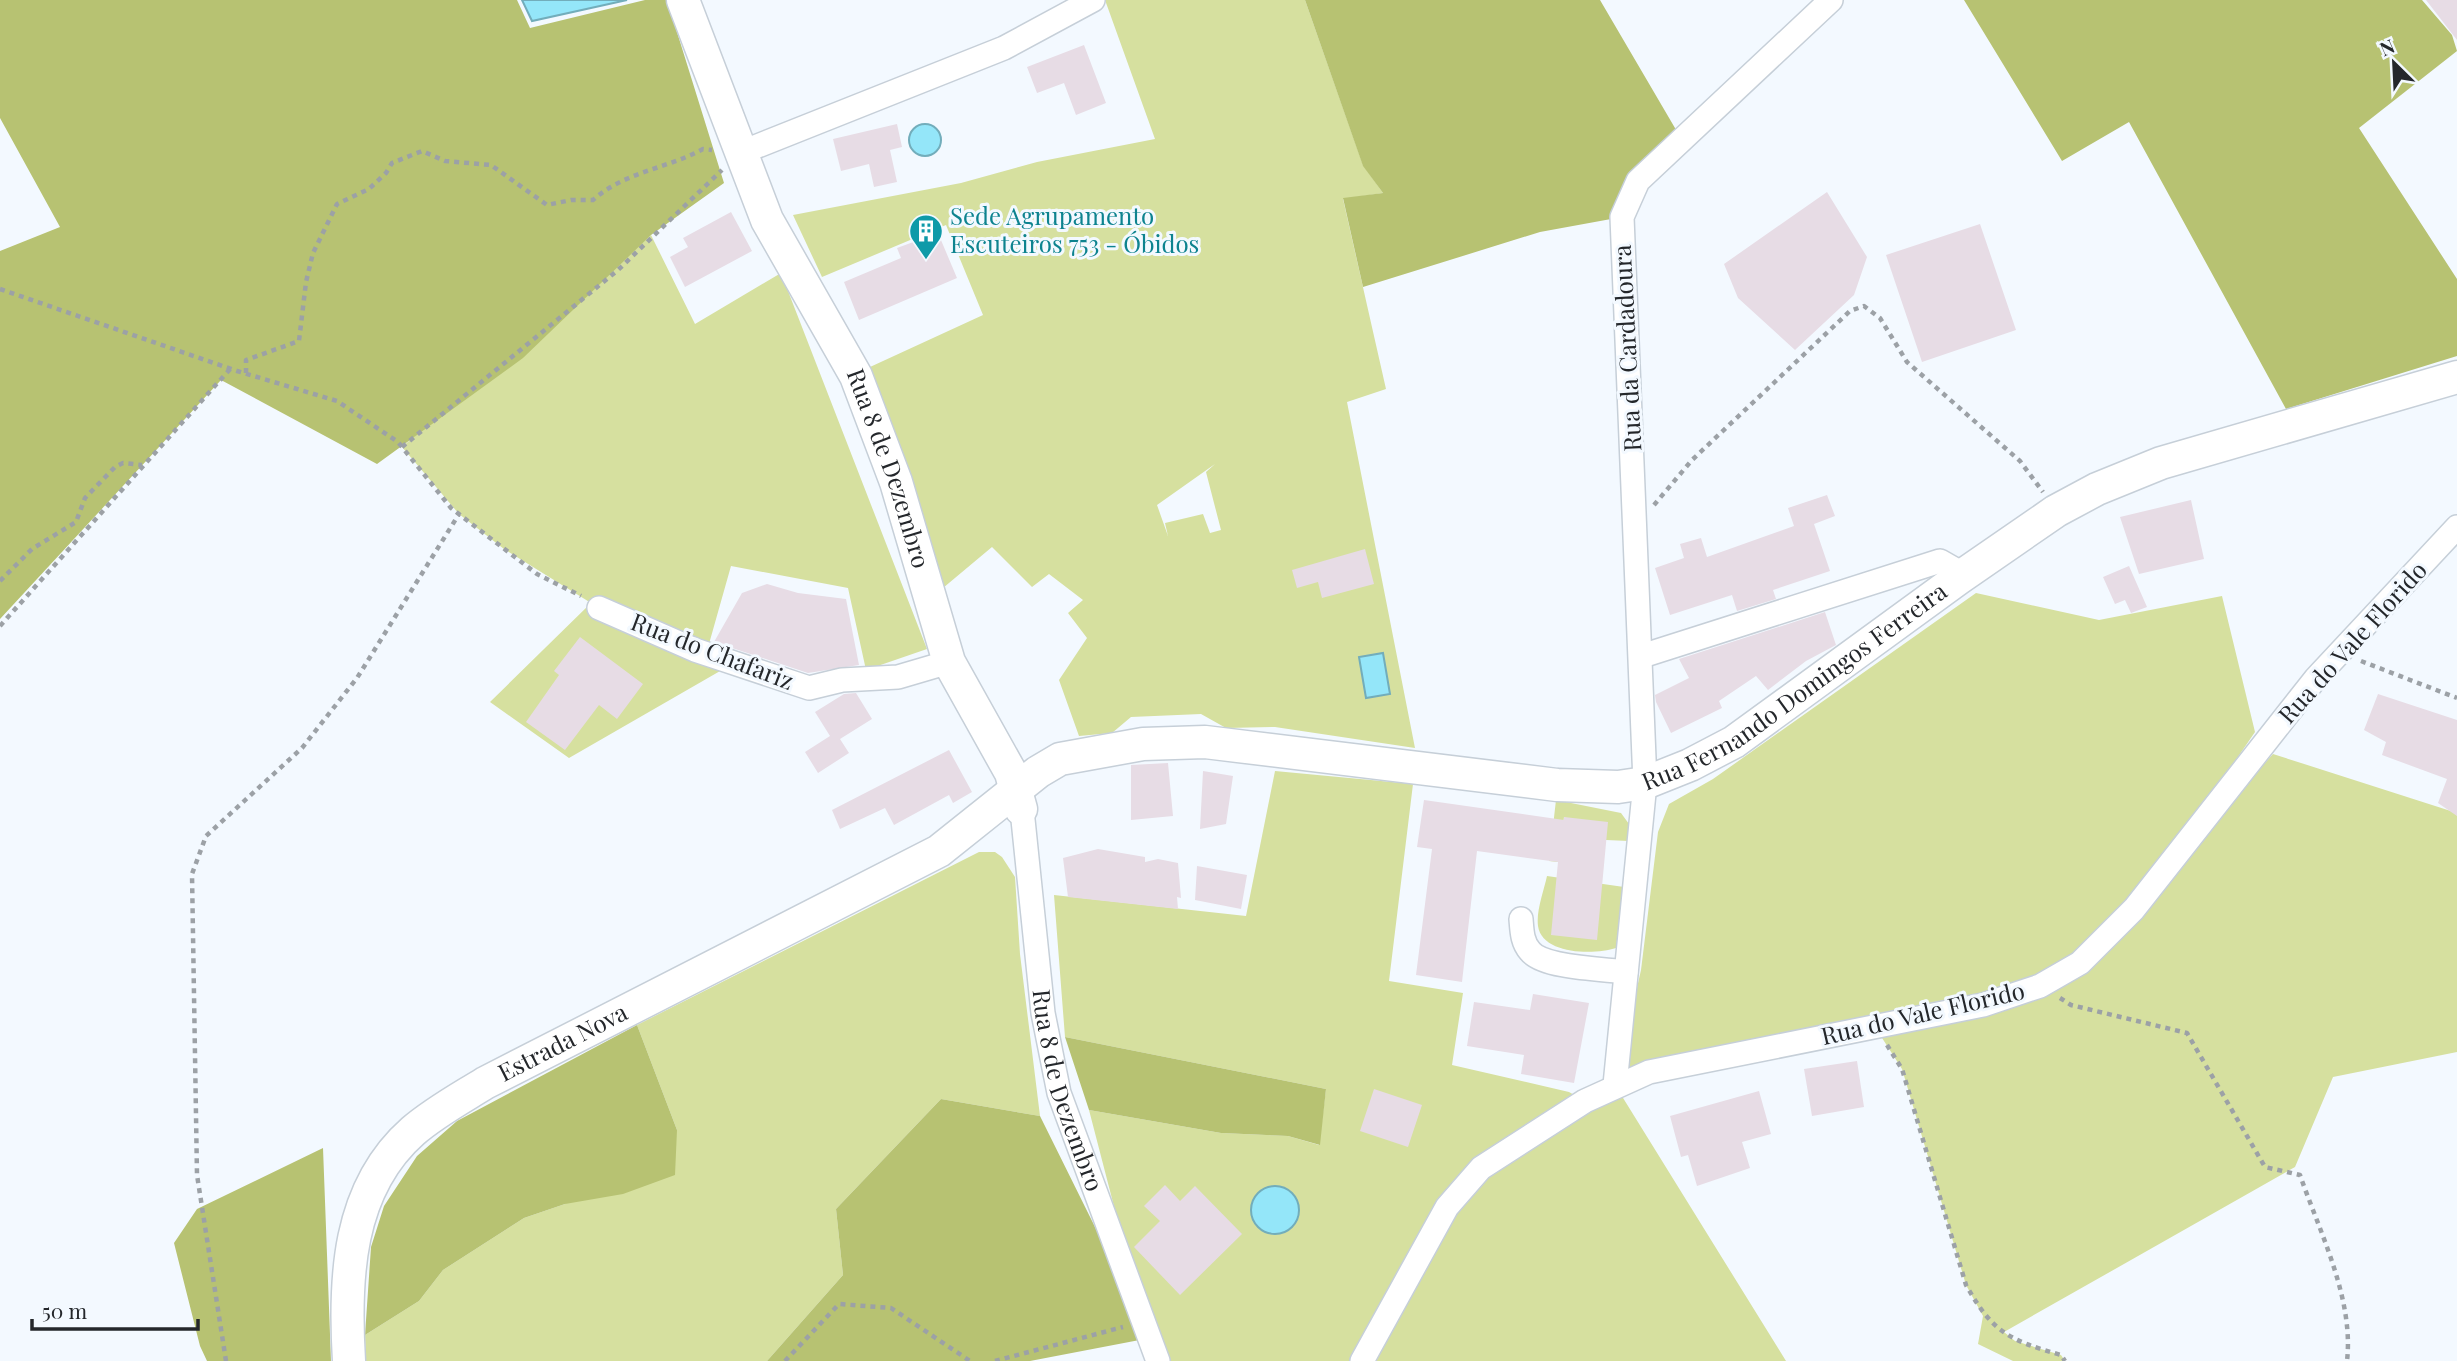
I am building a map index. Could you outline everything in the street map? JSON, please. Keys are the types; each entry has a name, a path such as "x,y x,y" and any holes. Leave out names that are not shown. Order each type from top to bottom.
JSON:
{"street":[{"path":"682,0 740,153 1004,48 1093,0"},
{"name":"Rua da Cardadoura","path":"1615,1085 1645,783 1642,656 1635,564 1636,527 1622,217 1638,181 1831,0"},
{"name":"Rua 8 de Dezembro","path":"740,153 767,220 856,376 870,408 949,662 1011,773 1019,800 1043,1013 1059,1093 1158,1361"},
{"name":"Rua Fernando Domingos Ferreira","path":"1019,800 1048,764 1060,759 1143,744 1205,742 1557,785 1618,787 1645,783 1690,765 1734,742 1959,578 2056,511 2096,489 2161,463 2457,377"},
{"name":"Rua do Vale Florido","path":"1362,1361 1447,1207 1481,1168 1549,1121 1615,1085 1649,1072 1983,1005 2040,986 2080,963 2134,909 2316,678 2457,527"},
{"path":"1642,656 1940,561 1954,569 1959,578"},
{"name":"Rua do Chafariz","path":"599,608 695,650 809,688 842,680 898,677 949,662"},
{"name":"Estrada Nova","path":"349,1361 345,1300 353,1240 369,1193 381,1170 411,1133 431,1116 485,1083 939,851 1019,800"},
{"path":"1521,919 1524,942 1531,954 1545,962 1626,972"}],"path":[{"path":"246,373 246,360 299,341 306,282 313,253 337,204 369,189 386,173 392,163 409,155 422,151 445,162 491,165 547,205 571,200 593,200 607,187 632,175 650,173 704,149 740,153"},
{"path":"402,447 618,270 740,153"},
{"path":"0,289 246,373 337,401 402,447 459,514 537,574 599,608"},
{"path":"1636,527 1692,460 1850,311 1864,306 1880,318 1907,362 2020,461 2056,511"},
{"path":"0,626 231,368"},
{"path":"0,581 32,549 76,522 85,498 115,467 123,463 142,466"},
{"path":"226,1361 197,1175 192,874 206,836 302,748 357,678 459,514"},
{"path":"2340,653 2457,698"},
{"path":"2040,986 2071,1005 2187,1033 2266,1167 2300,1175 2335,1276 2350,1333 2347,1361"},
{"path":"1875,1027 1902,1069 1966,1285 1983,1316 2015,1341 2061,1355 2065,1361"},
{"path":"785,1361 839,1304 891,1307 970,1361"},
{"path":"995,1361 1116,1329 1143,1318"}],"green space":[{"path":"0,0 517,0 530,28 645,0 667,0 724,183 651,235 523,358 377,464 221,380 0,619 0,251 60,227 0,118"},
{"path":"1105,0 1305,0 1363,165 1383,193 1343,199 1386,389 1347,402 1415,748 1275,727 1226,728 1201,714 1131,717 1112,733 1079,736 1059,680 1087,638 1068,613 1083,600 1049,574 1032,587 992,547 943,588 870,367 983,315 946,225 822,277 793,215 961,183 1037,162 1155,139","holes":["1215,464 1206,472 1221,530 1210,533 1203,514 1165,523 1168,536 1157,505"]},
{"path":"1305,0 1600,0 1682,140 1622,217 1540,232 1363,287 1343,198 1383,193 1363,166"},
{"path":"1964,0 2422,0 2452,35 2457,51 2359,128 2457,279 2457,356 2286,409 2129,122 2062,161"},
{"path":"651,235 695,324 781,273 927,649 866,670 848,588 731,566 707,651 734,663 569,758 490,702 591,603 504,549 459,514 402,447"},
{"path":"1976,593 2099,620 2222,596 2255,732 2138,903 2273,754 2457,813 2457,1052 2333,1077 2295,1167 2004,1332 2015,1341 2061,1355 2065,1361 2013,1361 1978,1344 1983,1316 1966,1285 1902,1069 1875,1027 1615,1085 1641,970 1658,832 1669,804 1713,779"},
{"path":"1275,771 1413,784 1389,981 1463,993 1452,1065 1569,1092 1585,1101 1615,1085 1786,1361 1158,1361 1143,1318 1089,1110 1221,1133 1288,1136 1319,1145 1326,1089 1065,1037 1054,895 1246,916"},
{"path":"1556,800 1621,813 1629,824 1629,841 1606,840 1564,817 1558,862 1549,861"},
{"path":"979,852 995,852 1002,857 1015,877 1020,954 1040,1116 941,1099 836,1209 843,1275 767,1361 366,1361 365,1335 419,1301 443,1270 524,1218 565,1204 677,1130 637,1025"},
{"path":"1547,876 1624,887 1616,948 1583,952 1559,948 1542,936 1538,926 1538,914"},
{"path":"637,1025 677,1130 675,1175 623,1194 565,1204 524,1218 443,1270 419,1301 365,1335 371,1247 384,1206 417,1156 457,1121"},
{"path":"1065,1037 1326,1089 1320,1145 1288,1136 1221,1133 1089,1110"},
{"path":"941,1099 1040,1116 1150,1338 1030,1361 767,1361 843,1275 836,1209"},
{"path":"323,1148 331,1361 207,1361 200,1346 174,1243 197,1209"}],"water":[{"path":"522,0 627,0 532,21"},
{"path":"925,124 936,129 941,140 936,151 925,156 914,151 909,140 914,129"},
{"path":"1383,653 1390,694 1366,698 1359,657"},
{"path":"1275,1186 1292,1193 1299,1210 1292,1227 1275,1234 1258,1227 1251,1210 1258,1193"}],"building":[{"path":"2426,0 2457,0 2457,40"},
{"path":"1084,45 1106,103 1076,115 1064,83 1037,93 1027,67"},
{"path":"897,124 902,147 890,150 897,182 874,187 869,164 841,171 833,139"},
{"path":"1827,192 1867,257 1854,295 1795,350 1738,298 1724,264"},
{"path":"731,212 752,251 685,287 670,257 688,247 683,238"},
{"path":"1980,224 2016,330 1922,362 1886,255"},
{"path":"938,233 957,278 859,320 844,282 901,258 897,248"},
{"path":"1827,495 1835,516 1814,524 1830,571 1773,590 1776,599 1737,611 1732,595 1670,615 1655,568 1684,558 1680,544 1701,538 1707,557 1794,526 1788,508"},
{"path":"2191,500 2204,559 2139,574 2120,517"},
{"path":"1365,549 1374,584 1322,598 1318,582 1297,588 1292,570"},
{"path":"2129,566 2147,607 2131,613 2125,600 2115,604 2103,577"},
{"path":"767,584 798,593 846,599 859,665 808,673 714,642 742,593"},
{"path":"1825,612 1836,645 1806,661 1768,690 1756,676 1719,701 1722,708 1671,733 1655,695 1689,678 1679,659"},
{"path":"580,637 643,684 617,719 599,705 565,750 526,722 559,675 554,671"},
{"path":"856,693 872,719 840,739 849,753 818,773 805,752 830,736 815,712 844,694"},
{"path":"2378,694 2457,720 2457,816 2438,803 2447,779 2382,755 2386,742 2364,730"},
{"path":"949,750 972,792 953,803 949,795 894,825 885,808 840,829 832,810"},
{"path":"1168,763 1173,816 1131,820 1131,765"},
{"path":"1203,771 1233,776 1226,824 1200,829"},
{"path":"1424,800 1564,820 1564,817 1608,822 1597,940 1551,935 1558,862 1477,851 1462,982 1416,975 1432,849 1417,847"},
{"path":"1098,849 1145,857 1145,862 1158,859 1178,863 1181,898 1177,897 1178,909 1068,897 1063,858"},
{"path":"1197,866 1247,875 1241,909 1195,900"},
{"path":"1533,994 1589,1003 1574,1083 1521,1074 1524,1055 1467,1046 1474,1002 1530,1010"},
{"path":"1857,1061 1864,1107 1812,1116 1804,1069"},
{"path":"1374,1089 1422,1105 1408,1147 1360,1131"},
{"path":"1759,1091 1771,1134 1742,1142 1750,1168 1697,1186 1688,1155 1681,1157 1670,1116"},
{"path":"1165,1185 1180,1201 1195,1186 1242,1234 1180,1295 1134,1247 1160,1221 1144,1206"}],"place":[{"name":"Sede Agrupamento Escuteiros 753 - Óbidos","path":"926,261"}]}
